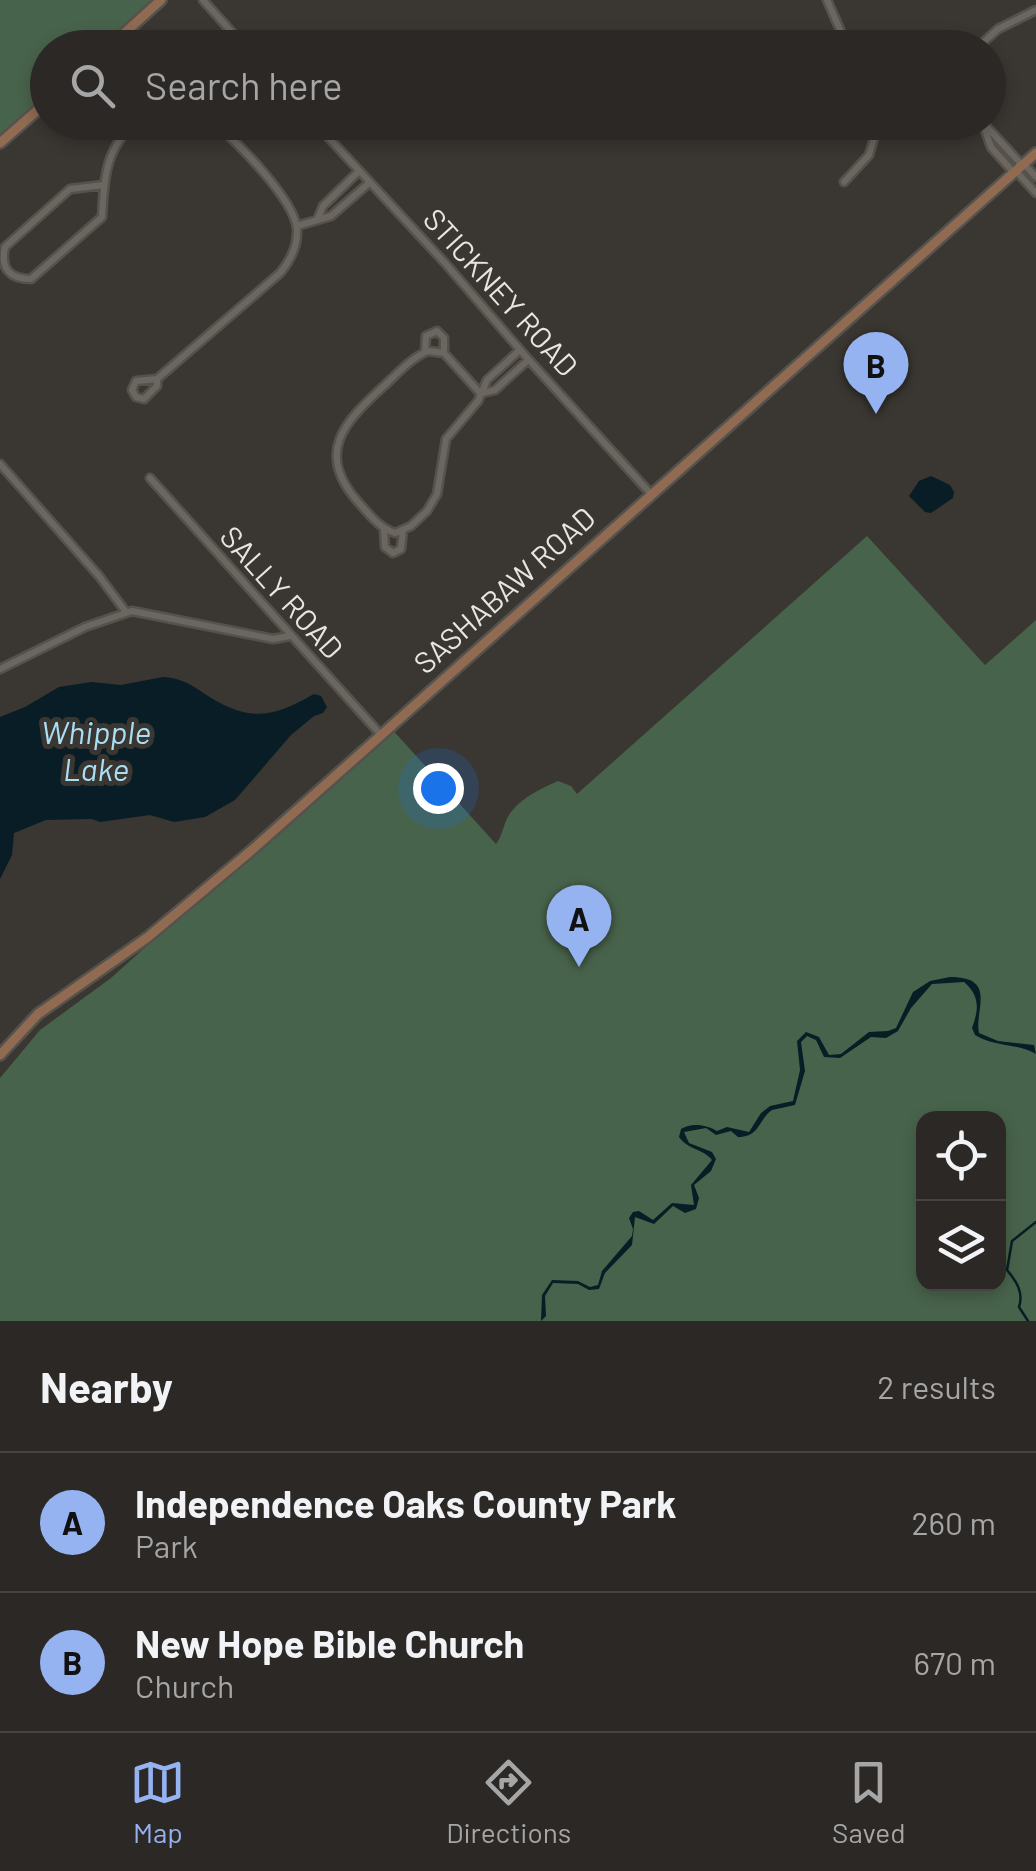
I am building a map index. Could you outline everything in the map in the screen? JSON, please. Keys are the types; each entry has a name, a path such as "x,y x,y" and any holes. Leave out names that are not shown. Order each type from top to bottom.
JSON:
{"main road":[{"path":"128,30 162,0"},
{"path":"0,143 30,117"},
{"name":"SASHABAW ROAD","path":"0,1055 38,1014 156,930 380,736 1036,153"}],"street":[{"path":"203,0 230,30"},
{"path":"826,0 840,30"},
{"path":"997,30 1036,10"},
{"path":"104,185 70,189 5,248 2,259 7,272 18,279 31,279 102,217 104,185 112,149 119,140"},
{"path":"157,379 280,273 290,260 297,226 273,185 232,140"},
{"name":"STICKNEY ROAD","path":"330,140 445,262 528,360 651,494"},
{"path":"844,182 870,155 874,140"},
{"path":"988,140 991,147 1036,177"},
{"path":"1019,168 1036,193"},
{"path":"318,218 323,206 358,172"},
{"path":"297,226 331,216 370,183"},
{"path":"340,190 349,201"},
{"path":"425,352 426,336 437,330 444,338 444,352"},
{"path":"481,394 444,352 425,352 356,411 342,430 336,459 343,482 384,529 395,533 402,530 418,521 432,504 446,438 481,394 487,380 520,350"},
{"path":"481,394 494,390 528,360"},
{"path":"0,464 126,612"},
{"name":"SALLY ROAD","path":"150,478 380,736"},
{"path":"384,529 385,546 392,553 401,549 402,530"},
{"path":"0,668 86,626 126,612 273,639 290,636"}],"green space":[{"path":"0,0 156,0 122,30 30,30 30,111 0,138"},
{"path":"867,536 985,665 1036,620 1036,1321 0,1321 0,1078 40,1030 111,978 390,727 496,844 510,814 528,796 558,781 571,786 577,794"}],"water":[{"path":"931,476 950,485 954,492 953,498 931,513 909,496 919,481"},
{"name":"Whipple Lake","path":"163,677 186,683 243,712 269,713 314,694 321,696 327,707 291,735 235,800 205,817 174,822 150,815 100,822 46,820 14,833 12,855 0,879 0,717 59,687 91,682 121,685"},
{"path":"965,978 979,989 979,1033 998,1041 1034,1045 1036,1054 975,1035 972,1028 977,1003 964,982 932,984 898,1031 886,1038 871,1037 840,1058 824,1057 816,1040 807,1036 801,1042 805,1071 795,1105 772,1110 755,1131 745,1136 738,1137 731,1131 716,1135 706,1128 684,1132 689,1143 712,1152 716,1159 711,1171 694,1185 699,1198 696,1209 685,1213 673,1206 654,1224 635,1217 632,1245 605,1273 599,1289 553,1283 545,1296 546,1316 541,1321 542,1295 552,1280 598,1285 602,1271 632,1236 629,1218 633,1212 639,1211 653,1220 672,1203 694,1205 691,1185 712,1160 679,1137 681,1129 699,1125 717,1131 727,1127 749,1132 770,1106 793,1101 800,1070 797,1041 806,1032 819,1037 829,1055 841,1054 869,1032 896,1028 913,992 930,981"}],"waterway":[{"path":"1028,1321 1019,1307 1018,1287 1007,1270 1012,1241 1036,1222"}],"place":[{"name":"New Hope Bible Church","path":"876,414"},
{"name":"Independence Oaks County Park","path":"579,967"}]}
